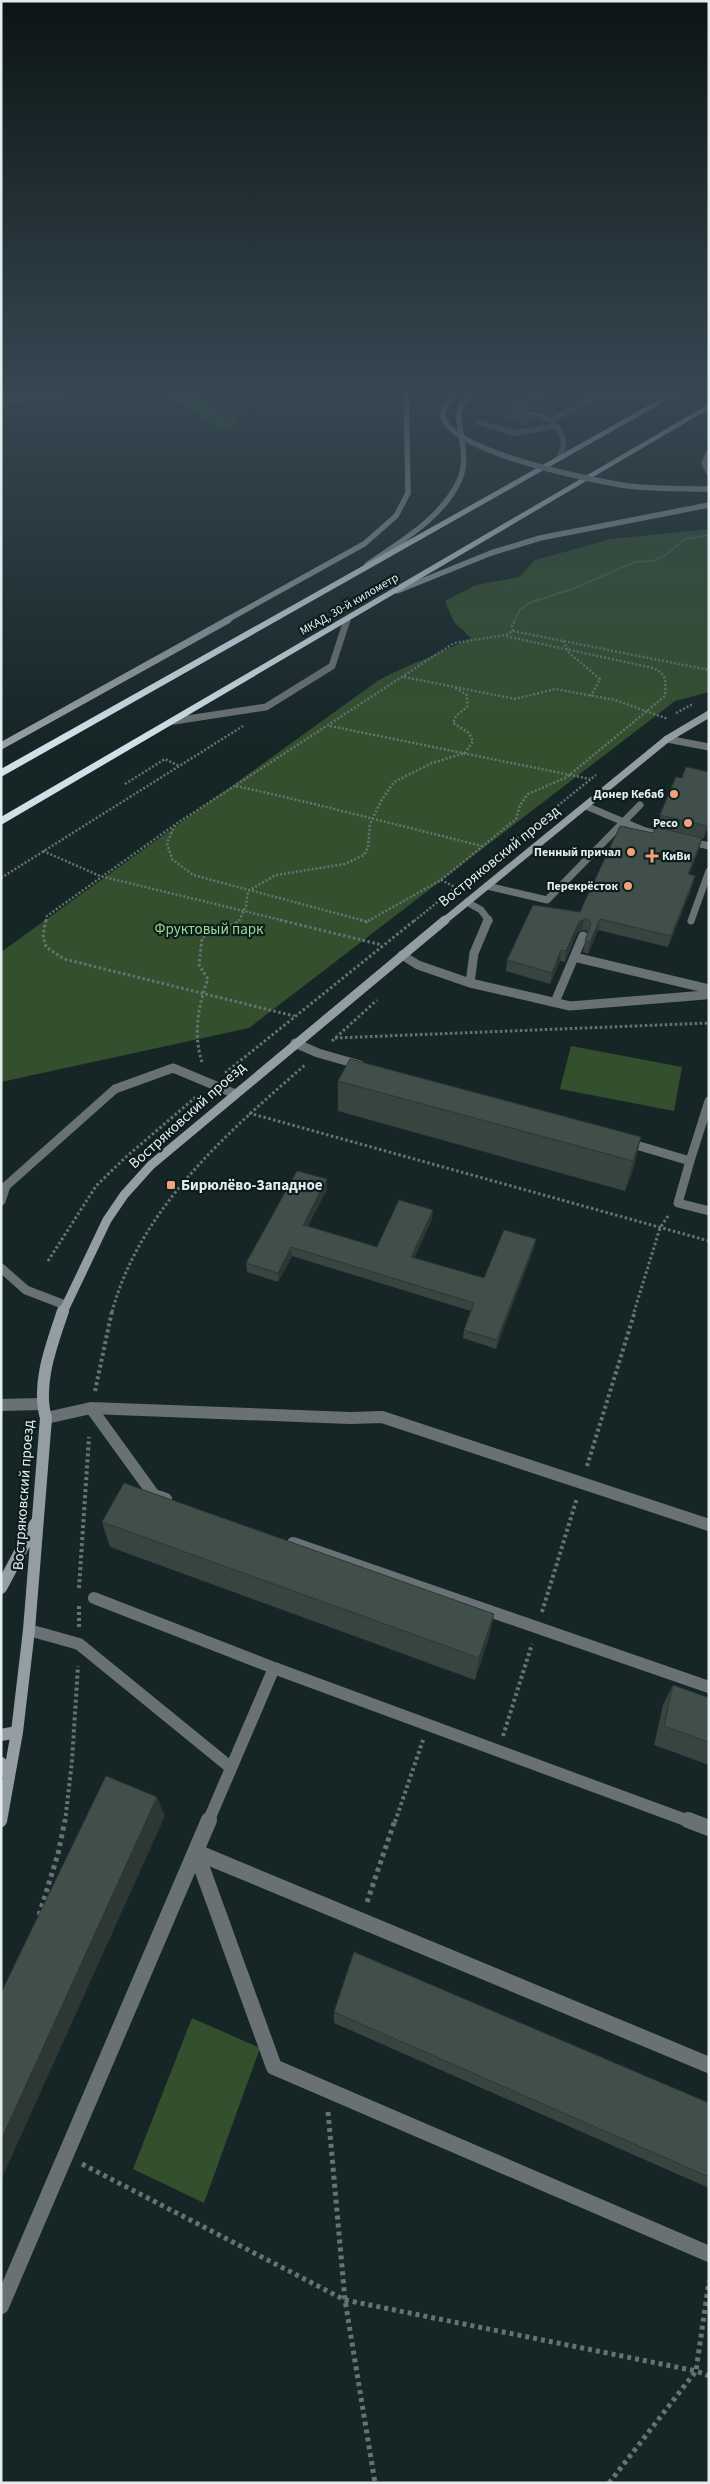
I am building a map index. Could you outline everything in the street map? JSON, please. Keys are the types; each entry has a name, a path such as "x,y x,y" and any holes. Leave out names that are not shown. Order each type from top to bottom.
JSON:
{"highway":[{"name":"МКАД, 30-й километр","path":"1,774 475,506"},
{"name":"МКАД, 30-й километр","path":"1,822 540,506"}],"street":[{"path":"1,746 364,544 396,518 403,506"},
{"path":"354,575 427,519 440,506"},
{"path":"397,591 491,553 540,538 704,506"},
{"name":"Востряковский проезд","path":"1,1821 17,1732 29,1630 46,1418 42,1404 49,1353 65,1305 106,1220 124,1195 151,1165 233,1093 667,739 709,714"},
{"path":"1,1588 38,1519"},
{"path":"1,1735 17,1732"},
{"path":"1,1763 9,1777"}],"lane":[{"path":"174,721 266,707 332,666 347,619"},
{"path":"667,739 709,747"},
{"path":"487,886 547,900 622,821 640,805"},
{"path":"586,806 645,831 672,837"},
{"path":"681,840 709,846"},
{"path":"690,921 709,871"},
{"path":"467,902 481,910 489,921 474,953 470,983"},
{"path":"555,1002 584,936"},
{"path":"402,954 418,965 470,983 570,1006 707,992"},
{"path":"574,957 707,992"},
{"path":"294,1043 318,1053 366,1067"},
{"path":"1,1201 6,1186 115,1089 174,1068 233,1093"},
{"path":"709,1100 678,1203 709,1211"},
{"path":"614,1139 690,1161"},
{"path":"1,1268 26,1290 65,1305"},
{"path":"1,1405 42,1404"},
{"path":"91,1408 154,1495 182,1504"},
{"path":"46,1418 91,1408 350,1418 382,1417 709,1525"},
{"path":"285,1540 709,1687"},
{"path":"94,1598 274,1668 709,1828"},
{"path":"29,1630 79,1644 230,1767"},
{"path":"1,2306 196,1852 230,1767 274,1668"},
{"path":"196,1852 709,2065"},
{"path":"196,1852 274,2067 709,2254"}],"path":[{"path":"513,631 512,626 520,610 529,603 572,588 635,562 653,561 664,556 685,539 709,535"},
{"path":"505,636 513,631 709,670"},
{"path":"176,824 167,843 172,860 193,875 367,922 441,880 516,819 520,805 528,794 570,775 649,712 665,696 666,678 662,672 653,668 505,636 464,639 454,643 330,726 176,824 100,876 47,916 42,940 46,949 56,957 294,1016"},
{"path":"563,642 574,660 593,670 600,679 591,696"},
{"path":"404,677 515,698 555,689 615,700 668,719"},
{"path":"248,891 276,875 318,870 344,864 364,855 368,846 372,819 394,782 432,763 454,758 465,753 473,741 469,733 453,723 456,716 467,707 467,695 455,688"},
{"path":"1,878 242,727 266,707"},
{"path":"330,726 590,779"},
{"path":"125,784 165,759 179,766"},
{"path":"236,786 302,800 482,846"},
{"path":"44,851 100,876 382,945"},
{"path":"48,1261 96,1186 127,1156 212,1084 455,887 441,880"},
{"path":"212,1084 197,1052 201,994 208,979 200,965 202,938 212,930 231,926 242,920 246,911 248,891"},
{"path":"79,1590 91,1408 118,1292 145,1234 174,1192 250,1113 383,995"},
{"path":"335,1038 709,1023"},
{"path":"250,1113 709,1241"},
{"path":"581,1484 660,1228"},
{"path":"37,1920 55,1873 66,1821 73,1760 79,1644 79,1599"},
{"path":"361,1920 428,1725"},
{"path":"326,2089 345,2300 375,2483"},
{"path":"66,2156 345,2300 696,2371 709,2376"},
{"path":"609,2483 696,2371 709,2281"}],"green space":[{"name":"Фруктовый парк","path":"709,529 709,692 675,701 249,1028 1,1082 1,952 379,680 471,638 454,622 445,601 476,585 519,577 535,560 611,539"},
{"path":"571,1046 682,1067 674,1111 560,1089"},
{"path":"192,2018 260,2048 204,2203 133,2169"}],"building":[{"path":"686,767 709,772 709,820 707,826 660,815 676,777 682,778"},
{"path":"620,826 653,833 656,827 702,838 688,874 695,876 671,936 600,919 590,942 585,941 591,924 588,919 584,919 579,922 566,951 561,950 552,973 507,960 533,905 580,912"},
{"path":"350,1059 641,1137 633,1161 338,1081"},
{"path":"297,1171 327,1179 303,1225 377,1247 399,1200 433,1210 411,1257 484,1278 504,1230 536,1239 497,1340 464,1330 474,1303 291,1247 278,1273 246,1263"},
{"path":"124,1483 494,1614 479,1658 102,1522"},
{"path":"673,1685 709,1698 709,1742 664,1726"},
{"path":"106,1776 157,1797 1,2140 1,1993"},
{"path":"354,1952 709,2103 709,2177 334,2012"}],"place":[{"name":"Донер Кебаб","path":"674,794"},
{"name":"Ресо","path":"688,823"},
{"name":"Пенный причал","path":"631,852"},
{"name":"КиВи","path":"652,856"},
{"name":"Перекрёсток","path":"628,886"},
{"name":"Бирюлёво-Западное","path":"171,1185"}]}
